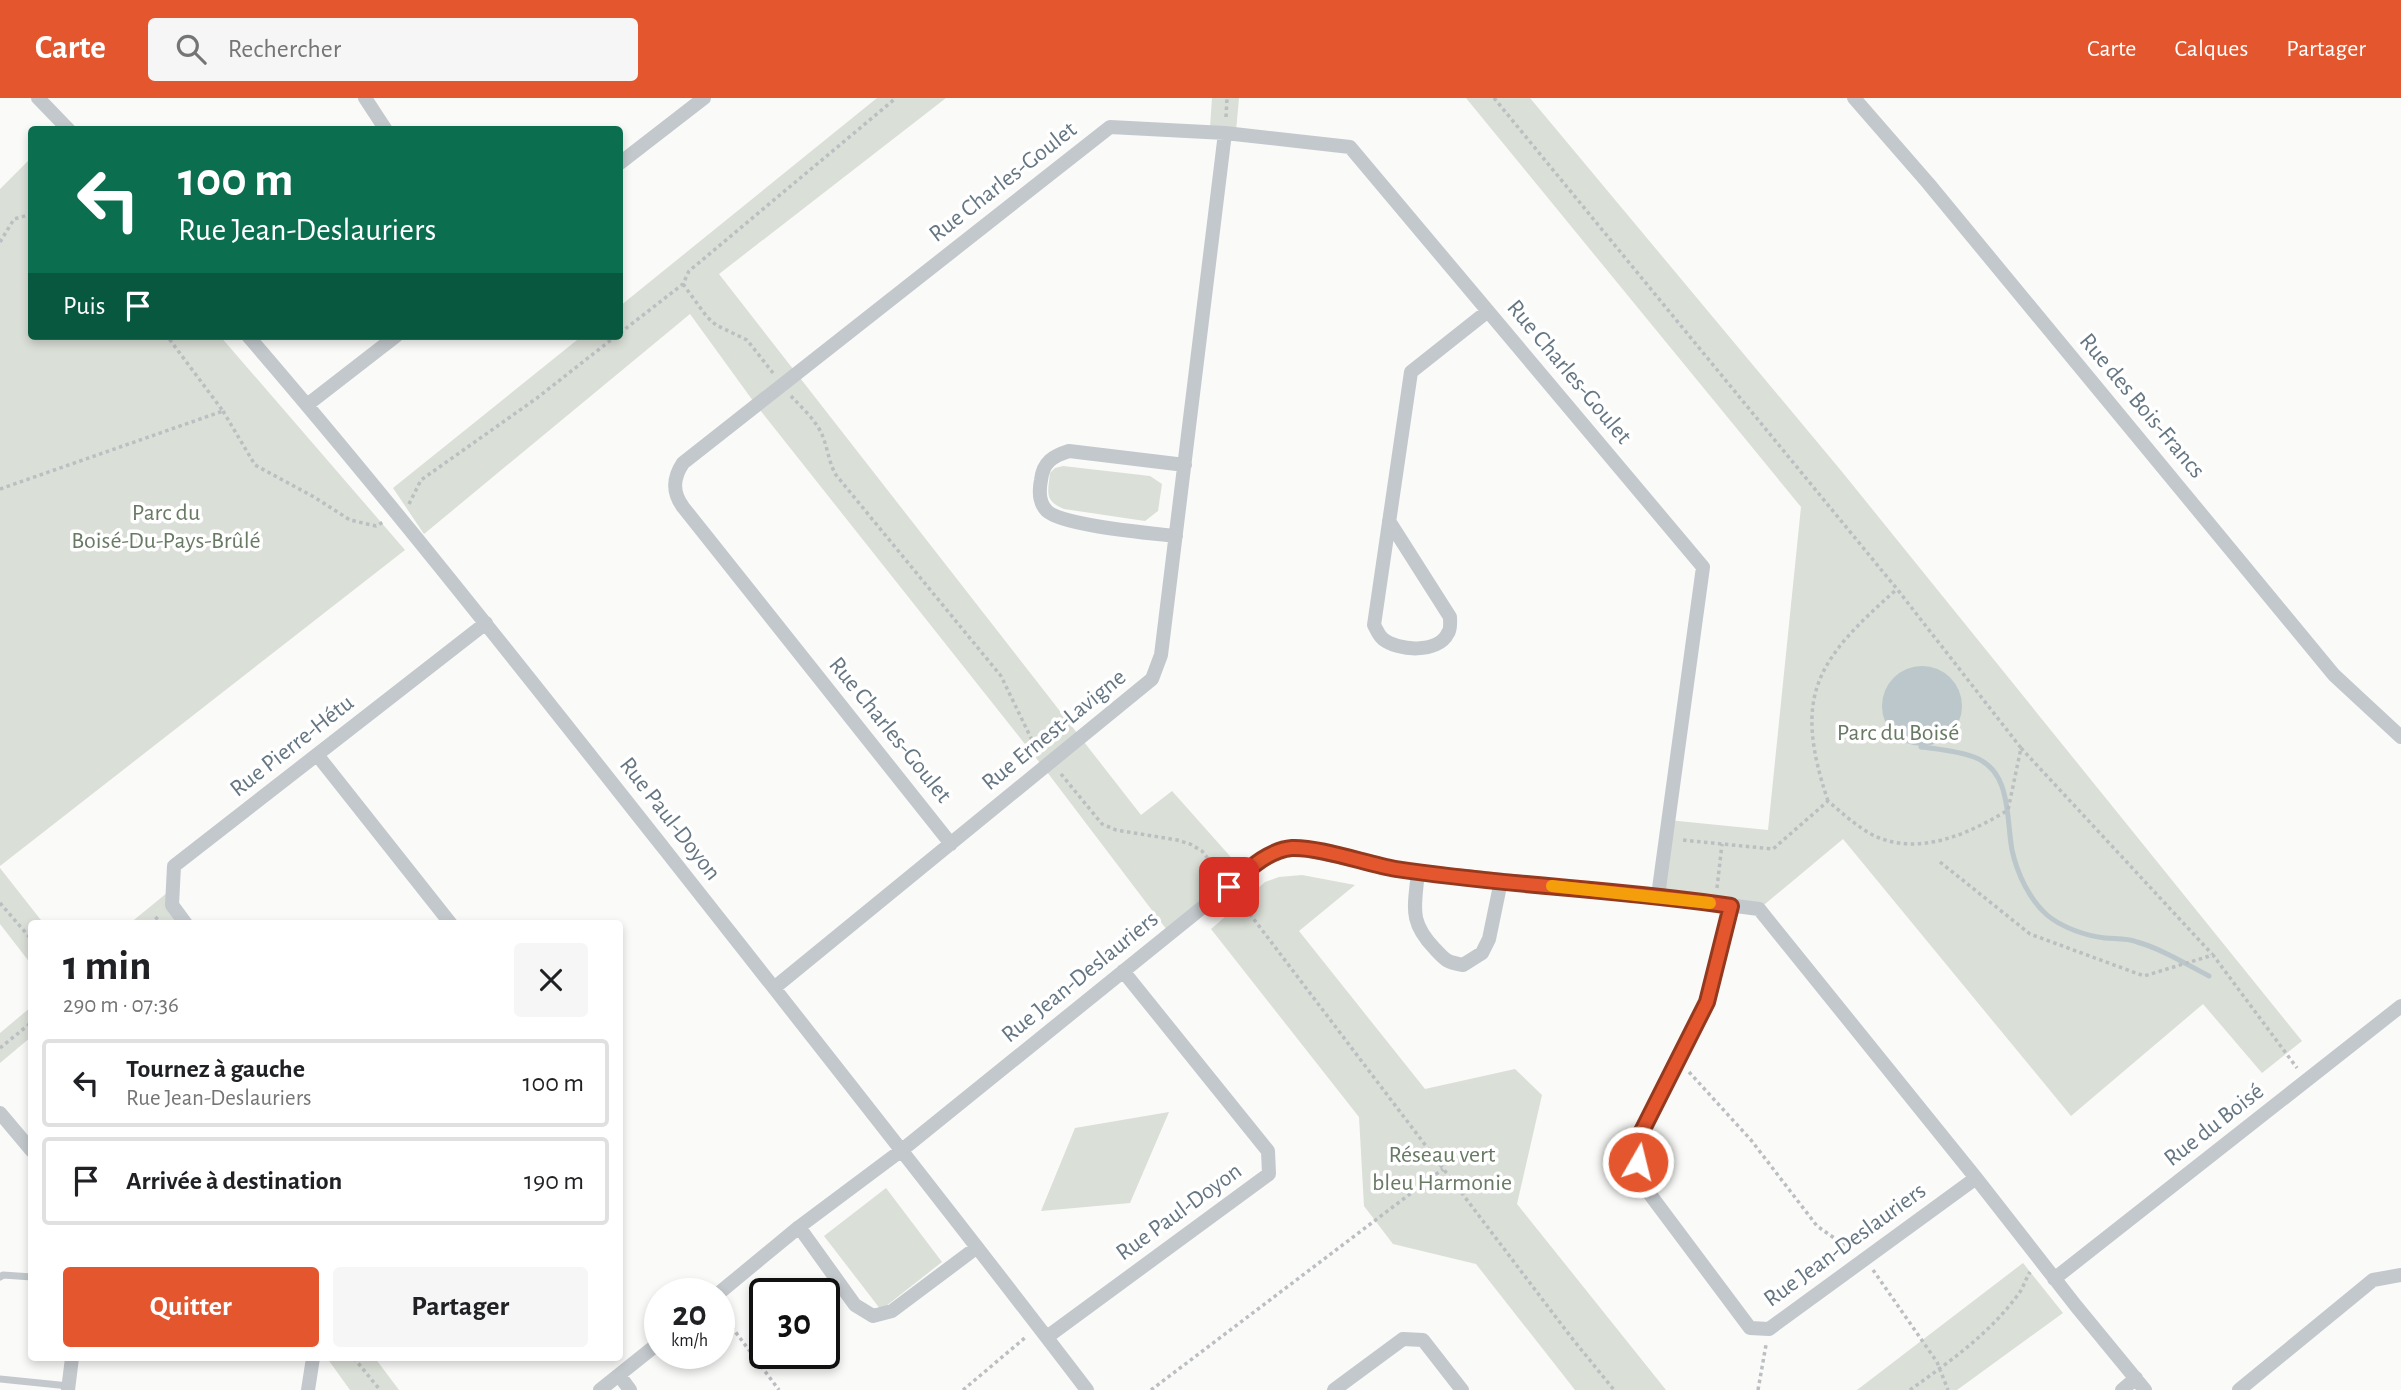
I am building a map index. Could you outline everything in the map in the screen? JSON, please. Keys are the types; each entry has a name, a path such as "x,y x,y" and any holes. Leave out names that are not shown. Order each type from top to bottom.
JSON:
{"street":[{"path":"38,98 65,126"},
{"path":"365,98 383,126"},
{"path":"623,161 704,98"},
{"name":"Rue des Bois-Francs","path":"1854,98 1928,183 2334,674 2401,737"},
{"name":"Rue Charles-Goulet","path":"951,844 677,499 674,487 676,474 683,463 1110,127 1225,133 1350,147 1703,567 1658,896"},
{"name":"Rue Ernest-Lavigne","path":"774,988 1152,680 1161,655 1225,133"},
{"path":"1389,521 1450,617 1450,631 1443,640 1427,649 1391,645 1380,637 1374,625 1410,372 1488,312"},
{"name":"Rue Paul-Doyon","path":"251,340 486,624 902,1150 1087,1390"},
{"path":"307,405 391,340"},
{"path":"1176,536 1066,521 1048,511 1040,499 1041,480 1046,463 1069,451 1185,465"},
{"name":"Rue Pierre-Hétu","path":"183,920 172,905 174,866 486,624"},
{"path":"317,756 449,920"},
{"name":"Rue Jean-Deslauriers","path":"735,1280 799,1227 902,1150 1262,860 1291,848 1418,871 1759,909 2141,1384 2122,1390"},
{"path":"1418,871 1414,913 1420,934 1447,962 1463,965 1482,953 1489,939 1501,881"},
{"name":"Rue Jean-Deslauriers","path":"1731,906 1707,1002 1636,1143 1640,1181 1750,1328 1769,1329 1976,1178"},
{"name":"Rue Paul-Doyon","path":"1043,1332 1269,1174 1268,1151 1123,971"},
{"name":"Rue du Boisé","path":"2054,1279 2401,1006"},
{"path":"0,1113 28,1147"},
{"path":"799,1227 855,1305 873,1316 892,1311 976,1248"},
{"path":"2239,1390 2374,1280 2401,1275"},
{"path":"1334,1390 1403,1339 1423,1340 1462,1390"},
{"path":"600,1390 644,1355"},
{"path":"69,1388 72,1361"},
{"path":"308,1390 313,1361"},
{"path":"619,1375 630,1390"}],"lane":[{"path":"0,1277 28,1278"},
{"path":"0,1380 69,1388"}],"path":[{"path":"623,331 683,284 689,271 896,98"},
{"path":"1494,98 1897,589 2021,748 2213,955 2307,1080"},
{"path":"0,242 15,219 28,215"},
{"path":"683,284 716,325 747,340 818,427 824,438 829,464 836,475 1001,676 1031,738 1101,824 1116,830 1177,839 1202,851 1614,1390"},
{"path":"170,340 223,411 255,465 350,520 376,526 408,506 421,480 537,398 612,340"},
{"path":"0,489 223,411"},
{"path":"1897,589 1842,641 1826,664 1813,696 1811,732 1815,764 1828,801 1852,822 1873,835 1909,844 1938,842 1986,823 2008,810 2021,748"},
{"path":"1666,838 1773,849 1828,801"},
{"path":"1716,904 1722,844"},
{"path":"1940,862 2030,934 2144,976 2213,955"},
{"path":"0,903 28,935"},
{"path":"0,1048 28,1025"},
{"path":"1678,1060 1751,1140 1817,1226 1865,1259 1940,1369 1948,1390"},
{"path":"1151,1390 1443,1169"},
{"path":"1910,1390 1990,1327 2019,1294 2030,1272"},
{"path":"1758,1390 1769,1329"},
{"path":"735,1331 779,1390"},
{"path":"963,1390 1043,1332"},
{"path":"356,1361 380,1390"}],"green space":[{"path":"877,98 946,98 719,274 1141,815 1172,791 1245,873 1170,934 1044,768 756,405 690,314 424,534 393,488 577,340 623,340 623,304"},
{"path":"1212,98 1239,98 1236,131 1210,128"},
{"name":"Parc du Boisé","path":"1466,98 1530,98 1843,473 2302,1041 2262,1073 2203,1004 2071,1116 1843,839 1759,909 1658,896 1668,820 1768,830 1801,507"},
{"name":"Parc du Boisé-Du-Pays-Brûlé","path":"28,161 28,340 223,340 405,550 0,866 0,189"},
{"path":"1063,466 1150,476 1162,484 1158,511 1145,521 1064,509 1053,503 1048,491 1050,473"},
{"path":"0,868 41,920 28,920 28,960 0,924"},
{"name":"Réseau vert bleu Harmonie","path":"1302,875 1355,885 1299,931 1425,1089 1515,1069 1542,1095 1517,1204 1666,1390 1575,1390 1476,1264 1393,1244 1364,1206 1359,1117 1211,929 1265,882 1279,877"},
{"path":"173,888 181,917 178,920 134,920"},
{"path":"28,1010 28,1040 0,1063 0,1033"},
{"path":"1169,1112 1130,1203 1041,1211 1075,1128"},
{"path":"886,1188 942,1262 881,1310 824,1236"},
{"path":"2023,1263 2063,1313 1957,1390 1857,1390"},
{"path":"329,1361 377,1361 399,1390 350,1390"}],"shaded area":[{"path":"1914,666 1930,666 1944,673 1955,684 1962,698 1959,721 1944,739 1930,746 1914,746 1900,739 1889,728 1882,714 1882,698 1889,684 1900,673"}],"waterway":[{"path":"1921,747 1974,757 1995,773 2005,797 2017,868 2029,893 2047,915 2082,933 2146,945 2209,976"}],"slow traffic":[{"path":"1552,886 1710,903"}],"route":[{"path":"1229,887 1262,860 1291,848 1396,869 1731,906 1707,1002 1636,1143 1638,1162"}]}
